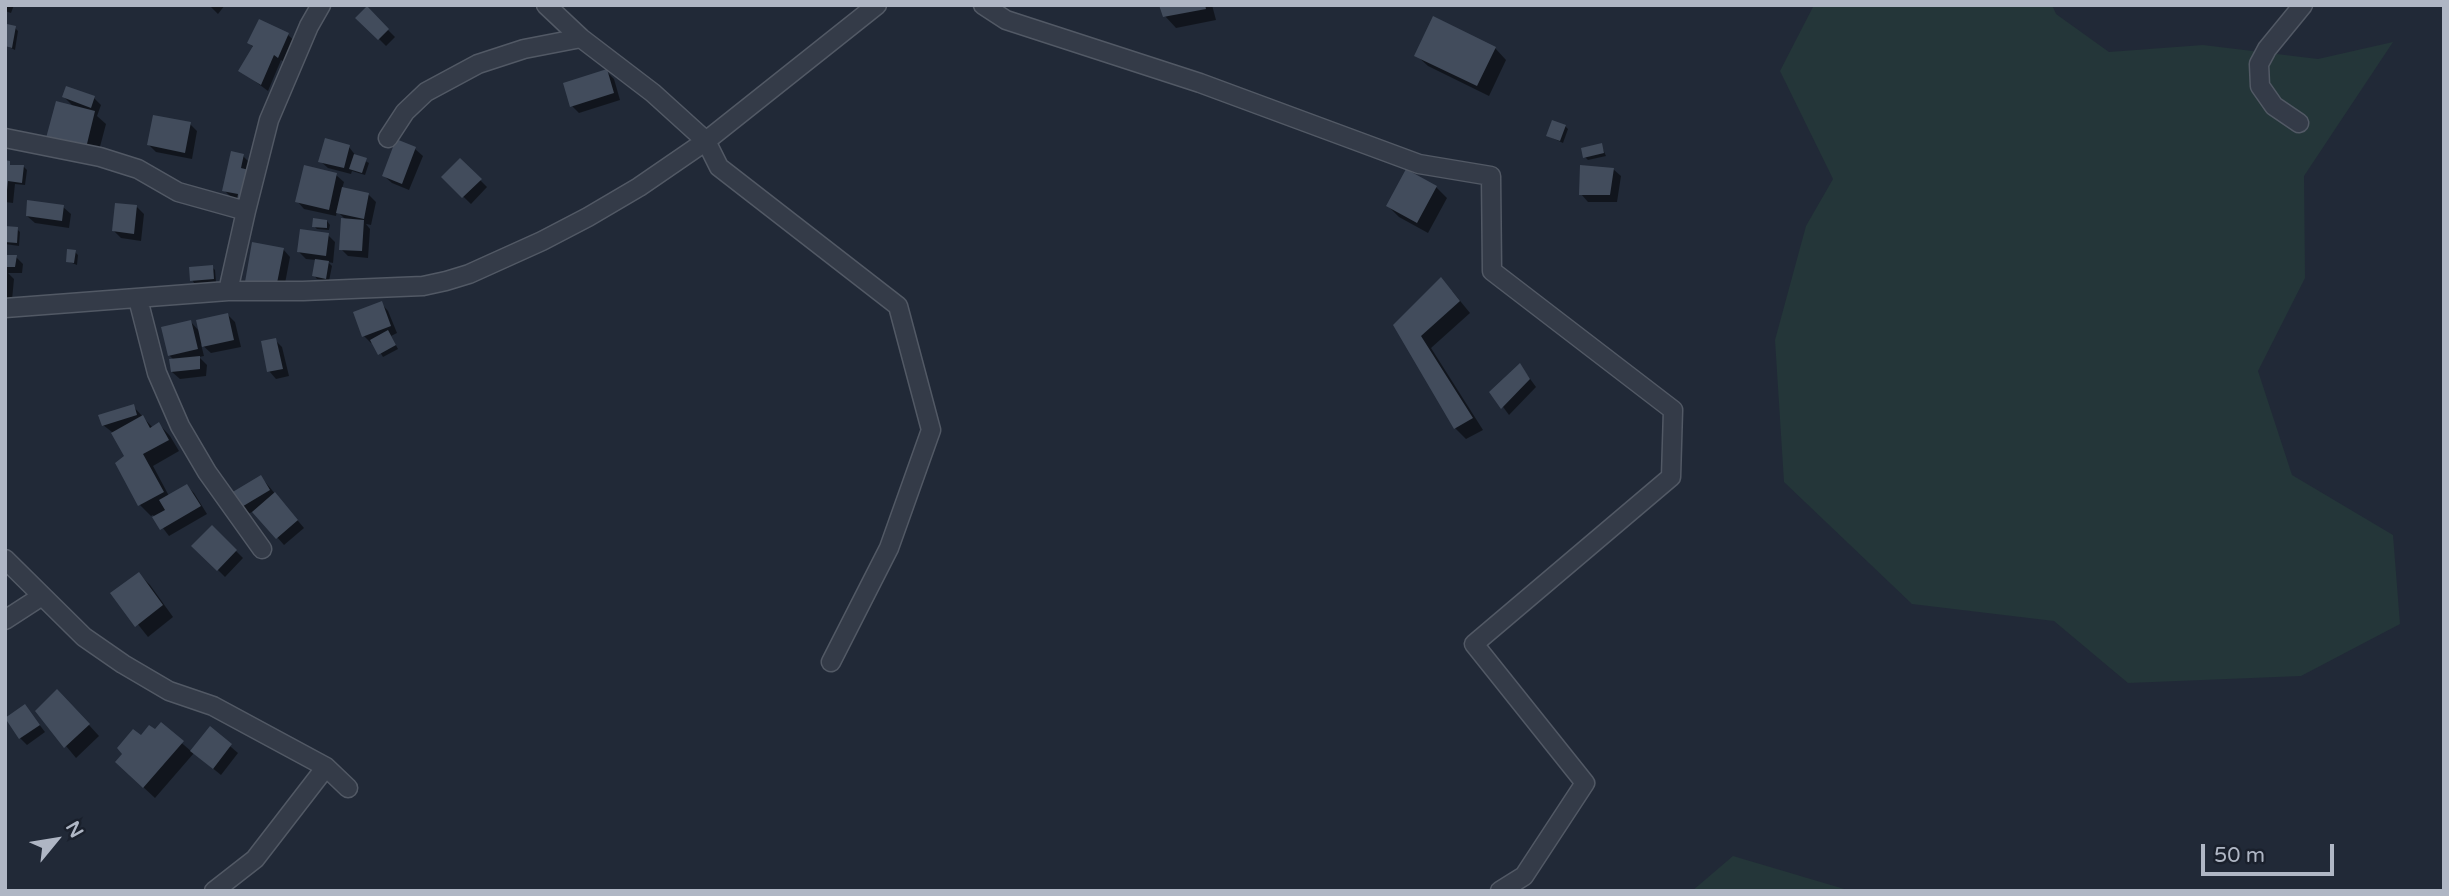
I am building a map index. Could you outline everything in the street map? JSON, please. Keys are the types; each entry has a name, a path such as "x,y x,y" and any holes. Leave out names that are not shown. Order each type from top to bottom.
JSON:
{"street":[{"path":"228,291 269,120 309,26 321,5"},
{"path":"546,5 581,37 653,93 706,141 719,167 898,306 931,430 890,548 831,662"},
{"path":"5,308 228,291 303,292 423,286 469,274 542,241 639,187 706,141 877,5"},
{"path":"983,5 1006,20 1200,83 1419,164 1491,176 1492,271 1673,410 1671,477 1474,644 1586,783 1524,876 1500,891"},
{"path":"2299,123 2274,106 2260,86 2259,64 2267,49 2303,5"},
{"path":"388,138 405,112 426,92 478,64 524,49 581,37"},
{"path":"5,138 138,169 178,192 246,211"},
{"path":"138,299 157,373 180,426 207,472 262,549"},
{"path":"5,559 85,637 123,664 169,691 213,706 326,767 348,788"},
{"path":"5,620 42,596"},
{"path":"214,891 255,859 326,767"}],"shaded area":[{"path":"1814,5 2052,5 2056,14 2109,52 2203,45 2318,59 2393,42 2304,176 2305,278 2258,371 2292,475 2393,535 2400,624 2301,676 2128,683 2054,621 1912,604 1784,482 1775,340 1806,226 1833,179 1780,71"},
{"path":"1733,856 1851,891 1692,891"}],"building":[{"path":"1159,5 1205,5 1206,9 1163,17"},
{"path":"367,6 389,29 378,40 355,18"},
{"path":"1433,16 1496,47 1477,86 1414,56"},
{"path":"259,19 289,33 278,58 274,55 261,85 238,71 253,46 247,43"},
{"path":"7,24 16,26 12,48 5,46"},
{"path":"607,69 614,93 570,107 563,83"},
{"path":"66,86 95,96 91,108 62,97"},
{"path":"56,101 95,111 86,148 46,138"},
{"path":"153,115 191,122 185,153 147,145"},
{"path":"1552,120 1566,125 1560,141 1546,136"},
{"path":"325,138 350,145 344,168 318,162"},
{"path":"396,139 416,147 402,184 382,176"},
{"path":"1602,143 1604,153 1583,158 1581,148"},
{"path":"231,151 244,154 241,168 253,171 246,203 237,201 238,194 222,191"},
{"path":"354,154 367,158 362,173 349,169"},
{"path":"460,158 482,179 462,198 441,177"},
{"path":"5,160 10,161 10,165 24,165 22,183 8,181 7,190"},
{"path":"304,165 337,173 329,210 295,202"},
{"path":"1580,165 1614,168 1610,195 1579,195"},
{"path":"1406,169 1437,186 1417,223 1386,206"},
{"path":"342,187 369,193 364,219 336,213"},
{"path":"27,200 64,205 62,221 26,216"},
{"path":"115,203 137,205 134,234 112,231"},
{"path":"313,218 327,220 327,228 312,227"},
{"path":"341,218 364,220 362,251 339,250"},
{"path":"5,226 18,227 17,243 5,242"},
{"path":"300,229 329,233 326,256 297,252"},
{"path":"252,242 284,248 276,288 245,282"},
{"path":"67,249 76,250 74,263 66,262"},
{"path":"5,255 17,255 15,267 5,267"},
{"path":"315,259 329,261 326,279 312,276"},
{"path":"213,265 214,279 190,281 189,267"},
{"path":"1441,277 1460,301 1421,336 1473,418 1454,429 1393,325"},
{"path":"382,301 391,326 362,337 353,312"},
{"path":"228,313 234,340 202,347 196,320"},
{"path":"191,320 198,349 168,356 161,327"},
{"path":"388,330 396,345 378,355 370,340"},
{"path":"276,338 283,369 267,372 261,341"},
{"path":"200,356 200,369 171,372 169,359"},
{"path":"1520,363 1530,379 1501,409 1489,392"},
{"path":"134,404 137,415 102,426 98,415"},
{"path":"143,415 150,428 159,422 169,440 143,454 164,492 138,506 115,463 124,456 111,433"},
{"path":"261,475 270,490 240,508 231,493"},
{"path":"187,484 201,506 160,530 152,517 165,510 159,500"},
{"path":"275,492 298,520 276,539 252,512"},
{"path":"212,525 237,550 217,571 191,546"},
{"path":"139,572 163,605 135,627 110,593"},
{"path":"57,689 90,724 64,748 35,711"},
{"path":"25,704 40,725 19,739 5,718"},
{"path":"161,722 184,741 143,788 115,762 122,754 117,748 133,729 141,735 149,725 155,729"},
{"path":"210,726 232,744 213,769 190,751"}]}
